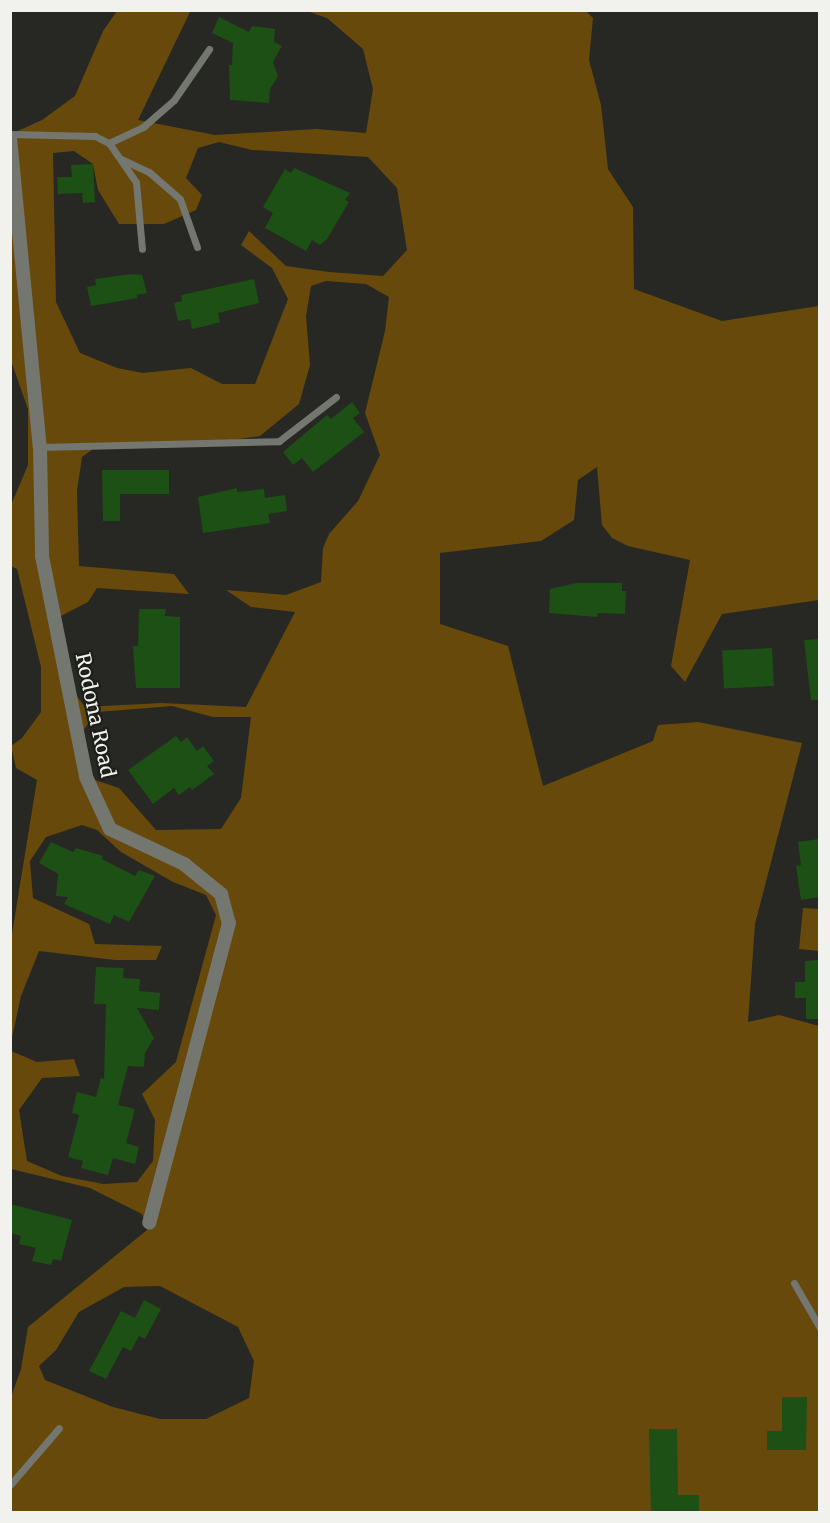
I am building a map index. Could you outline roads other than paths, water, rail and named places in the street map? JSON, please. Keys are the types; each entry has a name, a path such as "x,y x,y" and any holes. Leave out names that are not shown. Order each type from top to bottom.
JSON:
{"street":[{"name":"Rodona Road","path":"10,136 40,447 42,556 86,777 110,829 184,864 221,894 229,923 149,1223"}],"lane":[{"path":"109,143 143,127 174,100 209,49"},
{"path":"10,136 95,136 109,143 136,182 142,249"},
{"path":"119,158 149,172 180,199 196,248"},
{"path":"40,447 279,441 336,397"},
{"path":"794,1283 819,1328"},
{"path":"10,1485 59,1428"}]}
